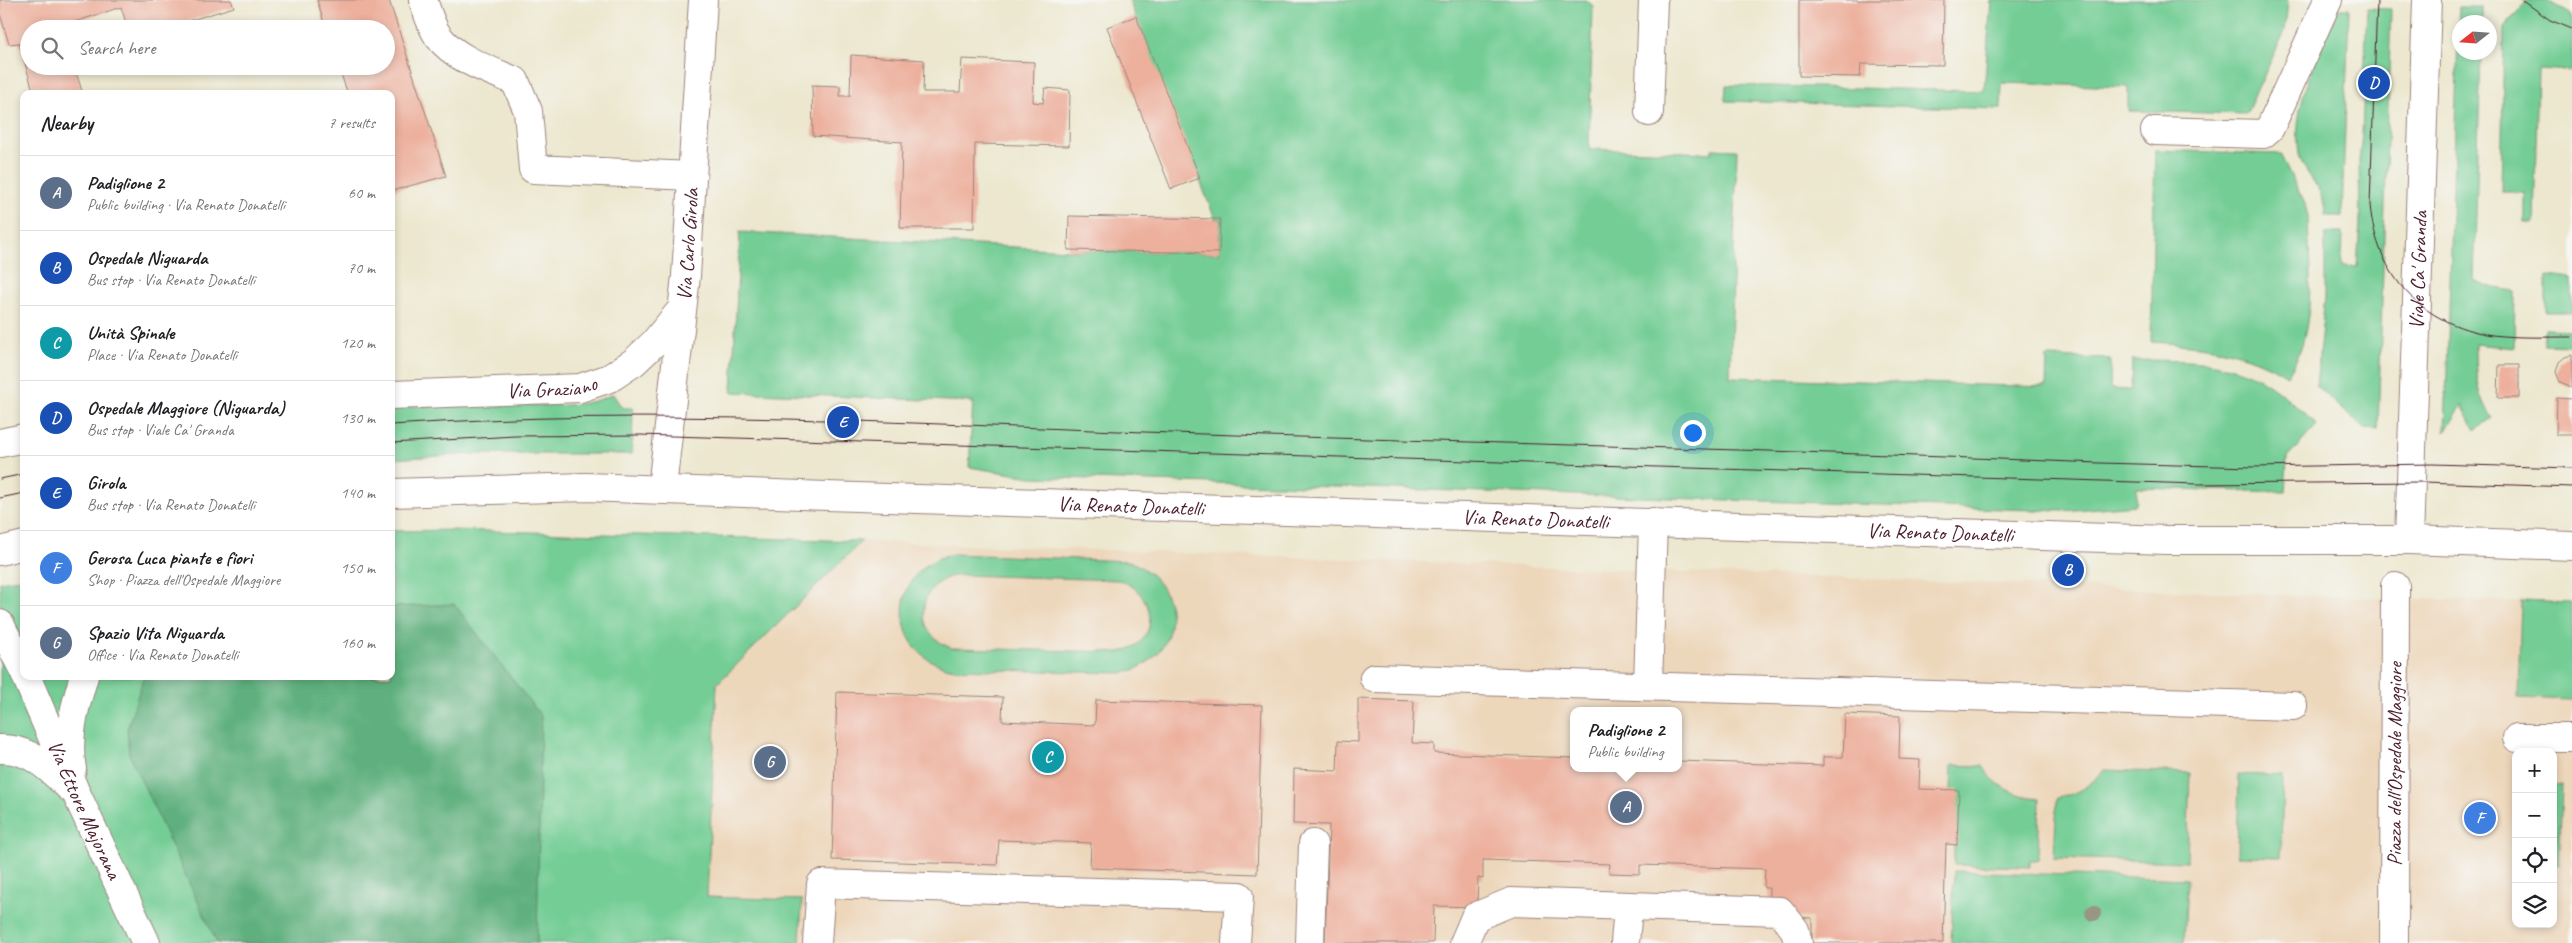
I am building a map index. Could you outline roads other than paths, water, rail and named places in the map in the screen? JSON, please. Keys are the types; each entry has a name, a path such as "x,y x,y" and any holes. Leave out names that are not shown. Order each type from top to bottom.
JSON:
{"street":[{"path":"423,0 438,36 472,62 515,81 528,111 533,169 692,176"},
{"name":"Via Carlo Girola","path":"662,488 682,309 703,0"},
{"path":"1649,112 1653,0"},
{"path":"2155,131 2263,134 2270,128 2328,0"},
{"name":"Viale Ca' Granda","path":"2409,540 2427,0"},
{"name":"Via Graziano","path":"395,395 580,388 610,378 634,362 682,309"},
{"path":"0,443 20,439"},
{"path":"395,494 520,488 662,488"},
{"name":"Via Renato Donatelli","path":"662,488 827,496 2167,540 2409,540"},
{"path":"1648,686 1653,522"},
{"path":"2409,540 2572,546"},
{"path":"0,550 20,547"},
{"name":"Piazza dell'Ospedale Maggiore","path":"2394,943 2395,586"},
{"path":"0,624 20,663"},
{"path":"1374,678 2293,706"},
{"name":"Via Ettore Majorana","path":"28,680 76,793 146,943"},
{"path":"76,793 71,764 70,737 73,712 83,680"},
{"path":"2517,738 2572,738"},
{"path":"0,749 8,748 37,758 76,793"},
{"path":"1310,943 1313,844"},
{"path":"816,943 821,884 1239,896 1236,943"},
{"path":"1464,943 1475,918 1511,902 1780,911 1795,930 1798,943"},
{"path":"1625,943 1628,907"}],"tram line":[{"path":"2377,0 2370,205 2374,231 2382,254 2393,274 2407,292 2424,308 2444,320 2467,329 2502,336 2572,337"},
{"path":"2522,0 2550,20 2572,29"},
{"path":"395,425 586,417 684,417 1751,450 2099,463 2254,467 2432,464 2572,468"},
{"path":"395,443 515,436 640,435 2198,484 2423,482 2572,487"},
{"path":"0,479 20,475"},
{"path":"0,498 20,494"}],"place":[{"name":"Ospedale Maggiore (Niguarda)","path":"2374,83"},
{"name":"Girola","path":"843,422"},
{"name":"Ospedale Niguarda","path":"2068,570"},
{"name":"Unità Spinale","path":"1048,757"},
{"name":"Spazio Vita Niguarda","path":"770,762"},
{"name":"Padiglione 2","path":"1626,807"},
{"name":"Gerosa Luca piante e fiori","path":"2480,818"}]}
